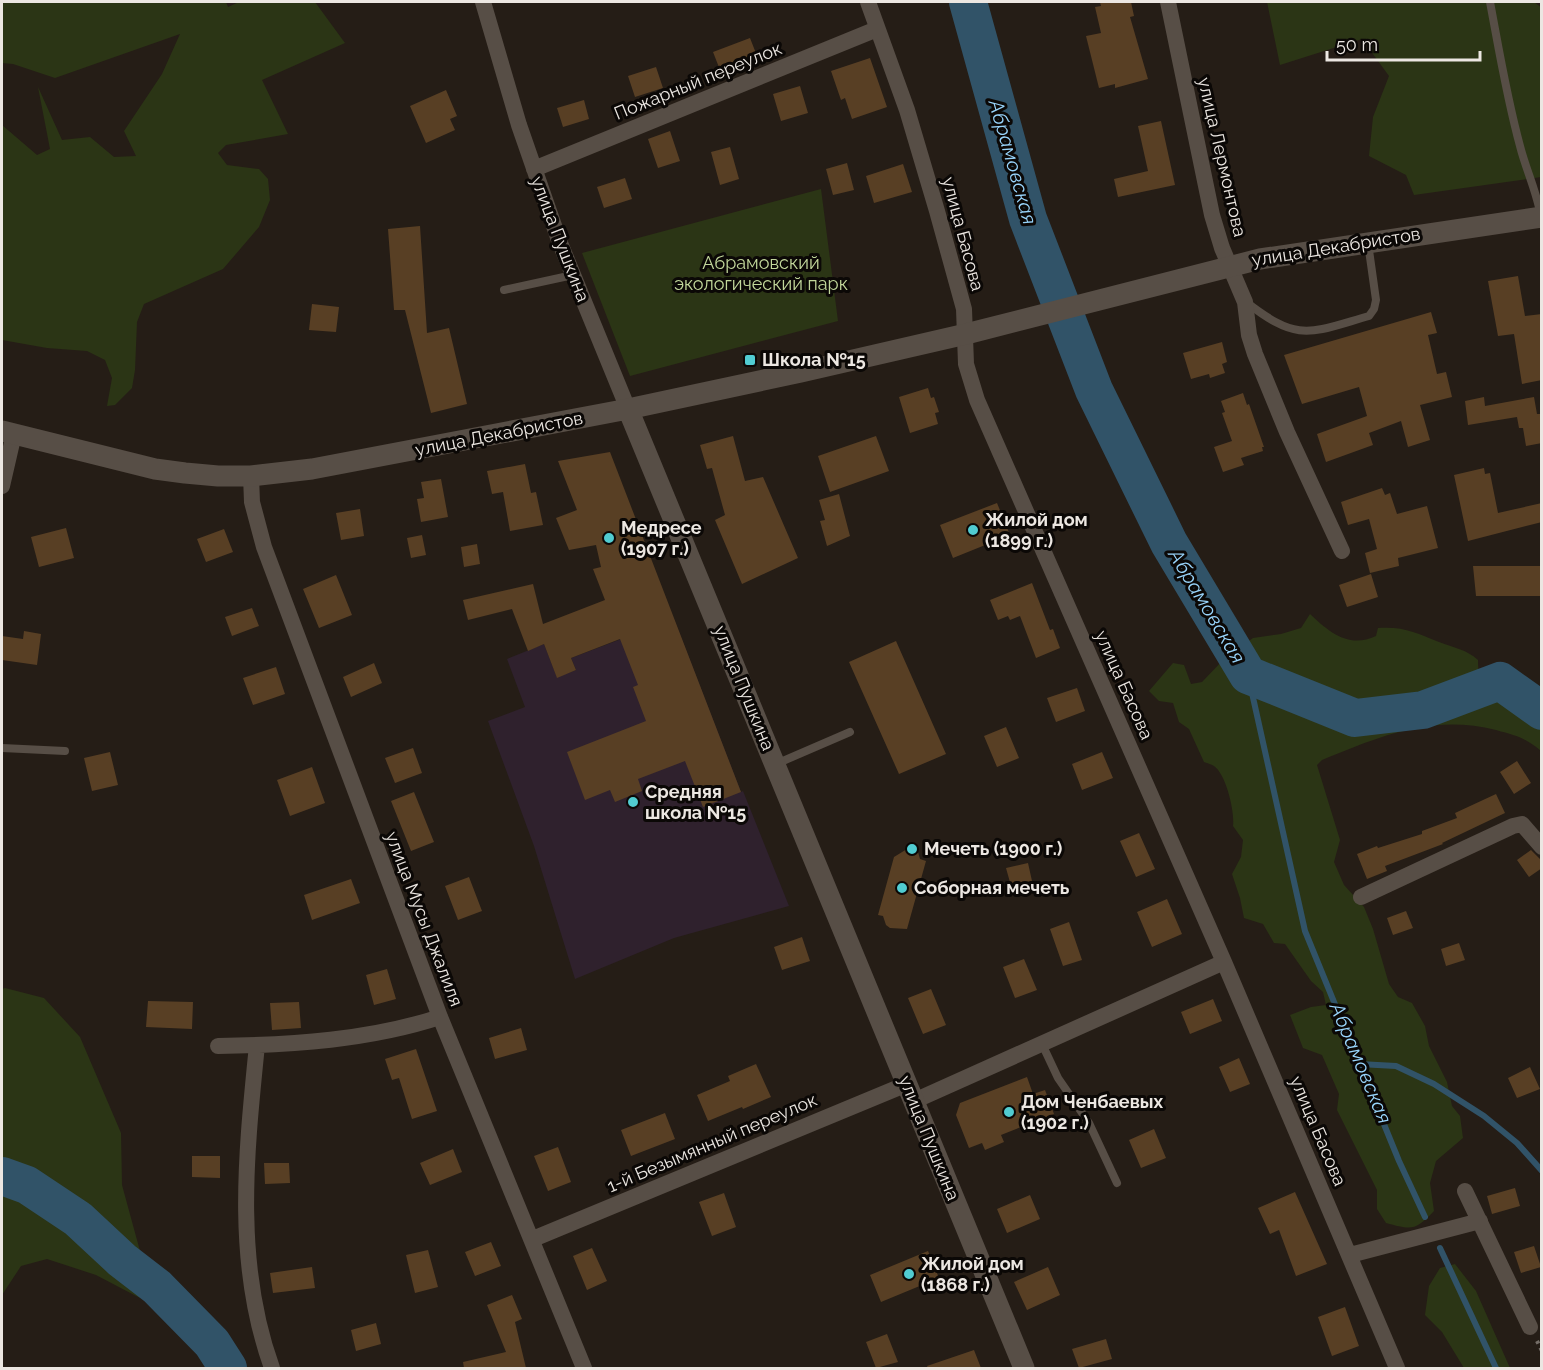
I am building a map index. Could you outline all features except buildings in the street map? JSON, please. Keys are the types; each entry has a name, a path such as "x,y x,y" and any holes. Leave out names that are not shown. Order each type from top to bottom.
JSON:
{"street":[{"name":"улица Пушкина","path":"483,2 519,125 573,275 1024,1368"},
{"name":"улица Басова","path":"868,2 907,110 964,309 966,364 976,400 1224,962 1397,1368"},
{"name":"улица Лермонтова","path":"1168,2 1212,215 1218,237 1245,302 1249,335 1255,354 1287,432 1342,551"},
{"name":"Пожарный переулок","path":"534,169 877,29"},
{"name":"улица Декабристов","path":"8,432 155,469 218,476 251,476 339,465 628,409 966,334 1230,265 1289,253 1541,217"},
{"path":"2,486 8,432"},
{"name":"улица Мусы Джалиля","path":"251,476 252,502 264,547 440,1017 584,1368"},
{"path":"1361,897 1490,836 1521,824 1542,847"},
{"name":"1-й Безымянный переулок","path":"532,1239 910,1092 1042,1044 1224,962"},
{"path":"218,1046 257,1045 356,1036 395,1030 440,1017"},
{"path":"257,1045 245,1182 246,1231 249,1267 258,1319 272,1368"},
{"path":"1465,1191 1530,1327"},
{"path":"1350,1255 1480,1221"}],"lane":[{"path":"1490,2 1514,124 1538,200 1541,217"},
{"path":"1245,302 1269,320 1287,329 1302,332 1319,330 1369,316 1376,300 1368,241"},
{"path":"504,290 573,275"},
{"path":"775,764 850,732"},
{"path":"2,748 65,751"},
{"path":"1042,1044 1058,1078 1089,1123 1117,1183"}],"shaded area":[{"name":"Средняя школа №15","path":"674,619 741,792 743,791 789,906 674,938 575,979 534,846 488,721 525,707 507,659 544,644 557,677 576,670 571,658"}],"green space":[{"path":"2,2 226,2 228,7 239,2 315,2 345,43 262,80 288,134 226,145 218,153 227,165 259,169 268,179 270,200 259,227 223,269 144,304 137,322 132,388 115,405 107,406 112,378 105,360 87,351 47,348 2,340 2,125 37,155 50,149 38,87 62,140 90,137 114,157 136,156 124,131 162,74 180,34 55,78 13,64 2,63"},
{"path":"1267,2 1534,2 1542,8 1541,177 1414,195 1406,175 1369,156 1373,117 1389,76 1362,39 1280,65"},
{"name":"Абрамовский экологический парк","path":"821,189 838,321 630,376 582,253"},
{"path":"1310,614 1332,632 1348,639 1366,640 1376,636 1378,628 1395,628 1417,633 1460,649 1478,660 1482,678 1498,689 1508,700 1510,701 1518,689 1527,692 1541,707 1541,751 1525,740 1496,730 1473,726 1428,726 1365,743 1322,760 1317,765 1340,840 1334,862 1344,885 1364,907 1389,984 1398,997 1412,1003 1425,1026 1429,1046 1447,1082 1452,1106 1460,1116 1463,1138 1436,1161 1430,1183 1434,1211 1422,1222 1408,1228 1386,1223 1377,1209 1377,1190 1337,1110 1339,1094 1322,1055 1303,1048 1290,1015 1311,1007 1326,1005 1323,992 1311,981 1285,944 1274,943 1263,924 1244,918 1232,874 1241,857 1243,840 1233,826 1231,803 1226,785 1218,770 1204,762 1189,729 1179,722 1173,703 1159,701 1149,691 1173,663 1184,665 1191,684 1202,682 1225,658 1253,638 1301,628"},
{"path":"2,989 44,998 80,1037 121,1133 122,1185 140,1251 181,1311 138,1297 96,1275 47,1259 21,1266 2,1295"},
{"path":"1455,1264 1476,1291 1510,1368 1464,1368 1442,1332 1425,1315 1429,1286 1440,1268"}],"waterway":[{"name":"Абрамовская","path":"968,2 1028,219 1094,390 1169,543 1248,675 1355,718 1423,710 1500,681 1542,711"},
{"name":"Абрамовская","path":"1248,675 1305,931 1399,1161 1425,1217"},
{"path":"1359,1064 1396,1066 1434,1084 1484,1116 1517,1143 1542,1171"},
{"path":"2,1176 27,1185 78,1219 122,1260 157,1287 212,1343 228,1368"},
{"name":"Абрамовская","path":"1440,1248 1496,1368"}],"place":[{"name":"Школа №15","path":"750,360"},
{"name":"Жилой дом (1899 г.)","path":"973,530"},
{"name":"Медресе (1907 г.)","path":"609,538"},
{"name":"Средняя школа №15","path":"633,802"},
{"name":"Мечеть (1900 г.)","path":"912,849"},
{"name":"Соборная мечеть","path":"902,888"},
{"name":"Дом Ченбаевых (1902 г.)","path":"1009,1112"},
{"name":"Жилой дом (1868 г.)","path":"909,1274"}]}
